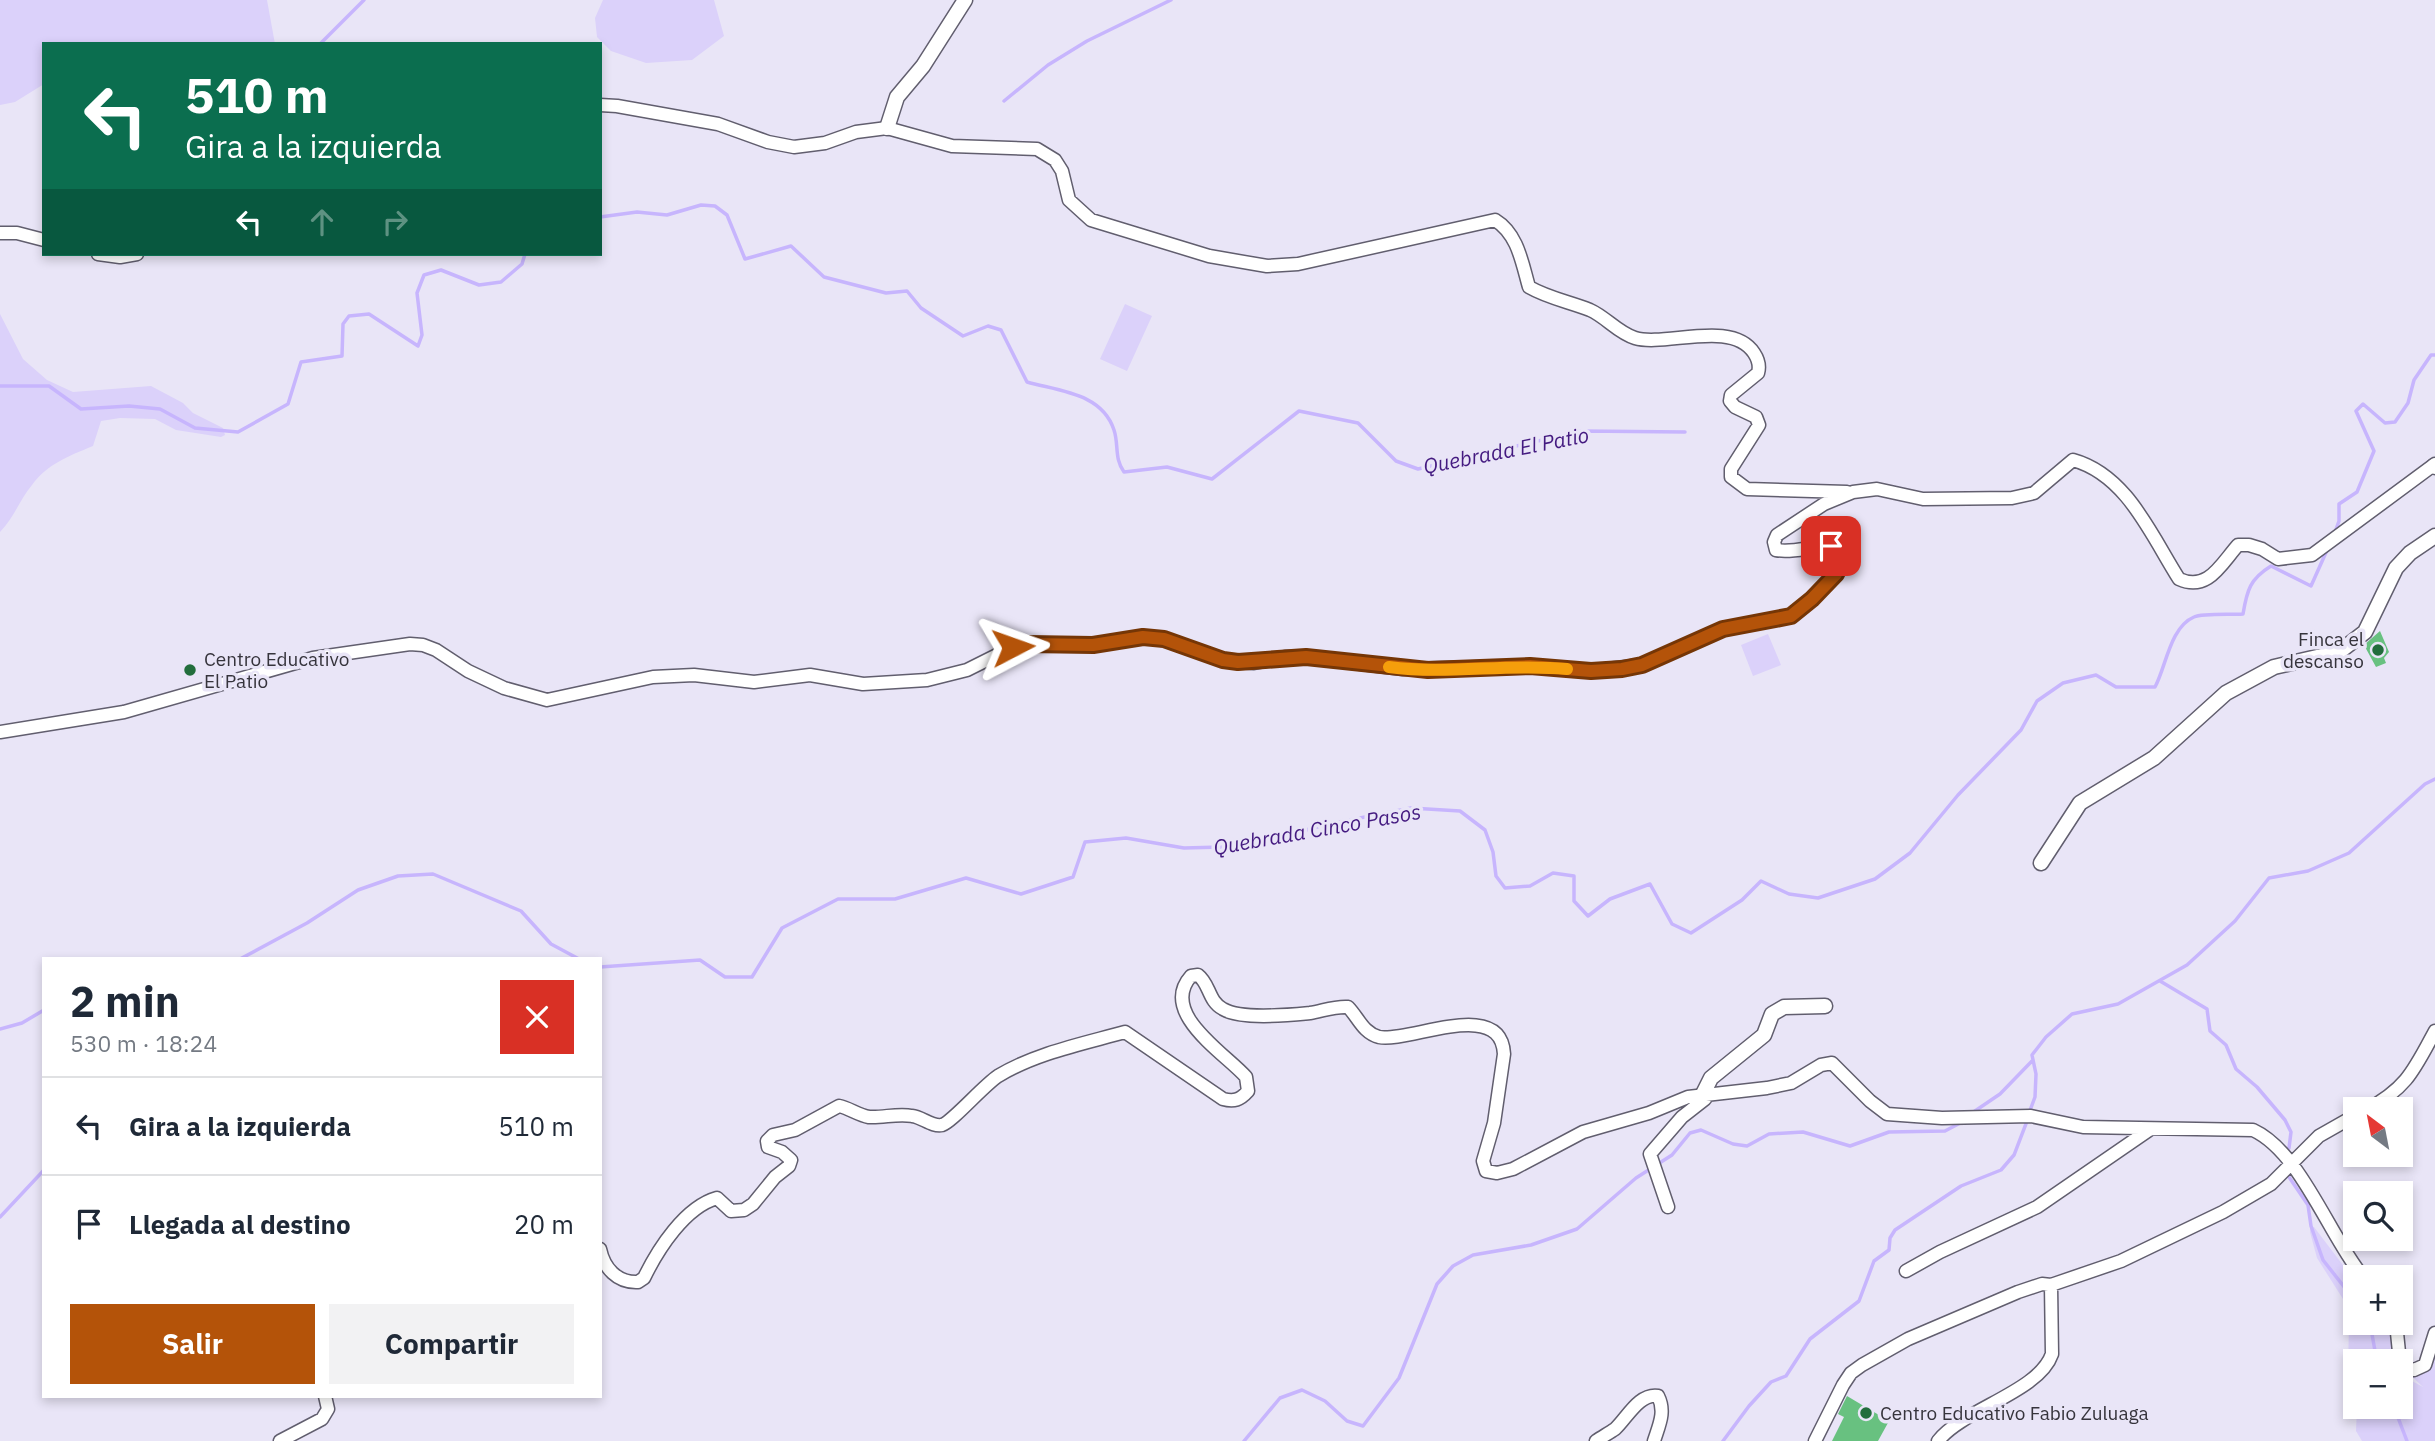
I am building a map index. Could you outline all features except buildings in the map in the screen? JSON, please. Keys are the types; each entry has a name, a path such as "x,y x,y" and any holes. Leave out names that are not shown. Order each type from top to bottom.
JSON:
{"street":[{"path":"887,128 897,97 923,65 965,0"},
{"path":"602,105 718,124 768,142 794,146 825,143 856,132 887,128 952,146 1037,149 1055,160 1062,171 1069,200 1091,220 1209,256 1267,266 1298,264 1495,220 1511,235 1529,287 1539,293 1591,310 1634,338 1647,341 1684,335 1715,337 1737,340 1751,349 1756,357 1758,373 1731,395 1730,401 1734,407 1756,417 1759,425 1731,470 1731,477 1746,489 1853,492 1877,489 1923,499 2012,499 2034,494 2073,460 2100,470 2111,480 2149,527 2179,579 2187,582 2203,582 2214,574 2238,545 2262,549 2278,559 2312,555 2388,496 2435,466"},
{"path":"0,233 17,233 42,239"},
{"path":"0,732 124,712 313,658 410,644 436,650 468,671 504,688 547,700 653,677 694,675 754,682 810,675 863,684 900,683 928,680 967,670 1013,647 1028,644 1093,645 1143,637 1164,639 1223,660 1238,662 1306,657 1428,670 1530,666 1591,671 1622,669 1642,665 1723,629 1791,616 1836,574 1843,560 1839,549 1831,546 1791,553 1776,550 1774,542 1777,535 1824,504 1853,492"},
{"path":"2041,863 2080,803 2154,758 2226,693 2274,667 2339,652 2365,632 2396,568 2410,553 2435,536"},
{"path":"602,1260 603,1265 611,1272 631,1282 638,1282 686,1217 708,1201 717,1198 731,1211 744,1210 789,1166 791,1160 788,1156 768,1147 767,1141 773,1135 795,1130 839,1106 864,1116 907,1115 923,1118 933,1125 943,1125 956,1116 975,1094 1008,1072 1041,1056 1125,1032 1223,1099 1232,1101 1242,1098 1248,1091 1246,1077 1201,1037 1192,1024 1183,996 1185,982 1191,976 1198,975 1205,980 1213,1002 1230,1012 1260,1015 1313,1013 1340,1006 1348,1007 1370,1034 1381,1037 1413,1036 1453,1024 1472,1025 1497,1034 1504,1046 1504,1054 1494,1123 1483,1161 1486,1171 1497,1173 1513,1168 1583,1132 1649,1113 1688,1097 1791,1083 1821,1065 1832,1063 1887,1114 1942,1118 2029,1116 2083,1128 2253,1130 2267,1137 2291,1166 2328,1219 2354,1265"},
{"path":"1668,1207 1650,1154 1682,1117 1705,1099 1703,1094 1711,1078 1763,1035 1772,1014 1784,1007 1825,1006"},
{"path":"2388,1097 2409,1079 2435,1031"},
{"path":"1815,1441 1851,1373 1876,1355 2018,1292 2042,1284 2051,1285 2122,1261 2223,1212 2272,1184 2319,1136 2343,1122"},
{"path":"1906,1271 1940,1252 2038,1207 2150,1129"},
{"path":"1938,1441 1947,1431 2016,1390 2049,1362 2052,1340 2051,1285"},
{"path":"2413,1370 2425,1365 2435,1334"},
{"path":"1596,1441 1615,1428 1645,1398 1653,1395 1657,1396 1662,1404 1661,1426 1654,1441"},
{"path":"279,1441 304,1431 322,1419 328,1409 325,1398"}],"shaded area":[{"path":"0,0 267,0 275,42 42,42 42,85 15,102 0,105"},
{"path":"603,0 714,0 724,36 692,60 646,63 611,51 597,37 595,18"},
{"path":"1125,304 1152,316 1127,371 1100,359"},
{"path":"0,314 23,359 47,380 73,392 151,386 183,403 193,413 223,428 225,435 221,437 176,430 155,419 120,418 101,421 93,446 44,471 0,532"},
{"path":"1768,634 1781,665 1753,676 1741,645"},
{"path":"2314,1227 2343,1265 2343,1299 2317,1258 2310,1228"},
{"path":"2435,1333 2435,1441 2362,1441 2356,1431 2356,1419 2413,1419 2413,1382 2423,1387 2413,1378 2413,1367 2425,1365"},
{"path":"2349,1335 2391,1337 2392,1349 2348,1349"}],"waterway":[{"path":"322,42 364,0"},
{"path":"1004,101 1048,65 1087,41 1171,0"},
{"name":"Quebrada El Patio","path":"602,217 637,212 667,215 701,205 715,206 727,215 745,259 791,246 824,277 886,293 907,291 921,308 963,336 988,326 1001,330 1027,382 1065,391 1100,408 1114,430 1119,462 1124,472 1167,467 1212,479 1299,411 1358,423 1396,461 1418,469 1581,431 1685,432"},
{"name":"Quebrada El Patio","path":"0,386 49,386 81,409 129,406 160,409 195,428 238,432 288,404 301,362 342,356 343,324 349,316 369,314 418,346 422,335 417,293 424,275 441,270 479,285 501,282 522,264 524,256"},
{"name":"Quebrada Cinco Pasos","path":"2335,532 2339,521 2339,504 2357,492 2374,451 2356,411 2363,404 2385,423 2395,422 2408,403 2414,380 2431,355 2435,355"},
{"name":"Quebrada Cinco Pasos","path":"602,967 700,960 725,977 752,977 782,928 838,899 895,899 966,878 1021,894 1073,877 1085,842 1126,838 1184,848 1222,847 1260,843 1324,825 1411,808 1460,811 1485,830 1493,852 1496,876 1505,888 1530,886 1553,873 1574,876 1574,901 1588,916 1610,899 1650,884 1672,924 1691,933 1742,900 1761,881 1789,894 1818,898 1875,879 1910,853 1958,795 2021,730 2037,701 2063,683 2096,675 2116,687 2155,687 2174,638 2186,622 2198,616 2243,614 2251,586 2258,576 2271,566 2311,586 2328,548"},
{"path":"2029,1113 2035,1097 2036,1074 2032,1055 2046,1037 2072,1014 2118,1004 2187,965 2235,921 2269,878 2308,871 2349,853 2425,784 2435,779"},
{"name":"Quebrada Cinco Pasos","path":"244,957 307,923 358,890 398,876 433,874 521,911 551,944 575,957"},
{"path":"2160,981 2207,1009 2210,1031 2226,1045 2236,1069 2257,1087 2285,1120 2291,1132 2289,1148"},
{"name":"Quebrada Cinco Pasos","path":"0,1029 22,1023 42,1011"},
{"path":"1972,1113 2000,1094 2032,1061"},
{"path":"1244,1441 1280,1398 1302,1390 1325,1401 1347,1421 1363,1426 1399,1378 1437,1284 1453,1266 1473,1255 1531,1245 1577,1229 1636,1178 1672,1155 1690,1133 1701,1130 1733,1144 1747,1146 1769,1134 1803,1132 1850,1146 1889,1132 1945,1131 1964,1121"},
{"path":"1723,1441 1771,1382 1786,1376 1810,1339 1859,1301 1874,1261 1889,1250 1890,1238 1895,1230 1961,1186 2001,1170 2014,1155 2027,1121"},
{"path":"0,1217 42,1172"},
{"path":"2289,1177 2308,1205 2311,1226 2323,1260 2343,1285"},
{"path":"2372,1335 2375,1349"},
{"path":"2399,1419 2407,1441"}],"slow traffic":[{"path":"1389,667 1428,670 1530,666 1567,669"}],"place":[{"name":"Finca el descanso","path":"2378,650"},
{"name":"Centro Educativo El Patio","path":"190,670"},
{"name":"Centro Educativo Fabio Zuluaga","path":"1866,1413"}],"route":[{"path":"1013,647 1028,644 1093,645 1143,637 1164,639 1223,660 1238,662 1254,663 1285,657 1306,657 1428,670 1530,666 1591,671 1622,669 1642,665 1723,629 1791,616 1836,574 1843,560 1839,549 1831,546"}]}
